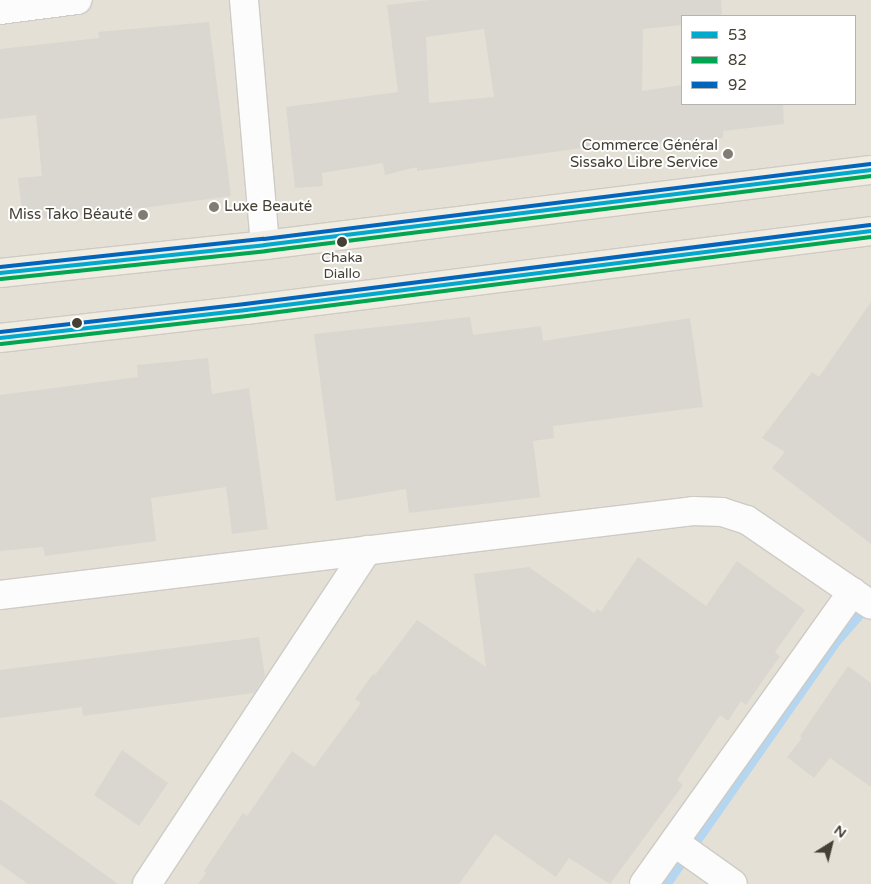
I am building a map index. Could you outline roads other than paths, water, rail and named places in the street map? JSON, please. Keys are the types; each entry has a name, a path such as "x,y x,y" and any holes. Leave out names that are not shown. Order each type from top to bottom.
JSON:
{"main road":[{"path":"0,273 265,245 871,170"},
{"path":"0,338 246,310 871,231"}],"street":[{"path":"0,10 77,0"},
{"path":"244,0 265,245"},
{"path":"0,595 693,511 722,512 747,520 862,599 674,842 644,884"},
{"path":"147,884 367,550"},
{"path":"674,842 733,884"}],"waterway":[{"path":"665,884 836,640 869,602"}],"place":[{"name":"Commerce Général Sissako Libre Service","path":"728,154"},
{"name":"Luxe Beauté","path":"214,207"},
{"name":"Miss Tako Béauté","path":"143,215"},
{"name":"Chaka Diallo","path":"342,242"}]}
